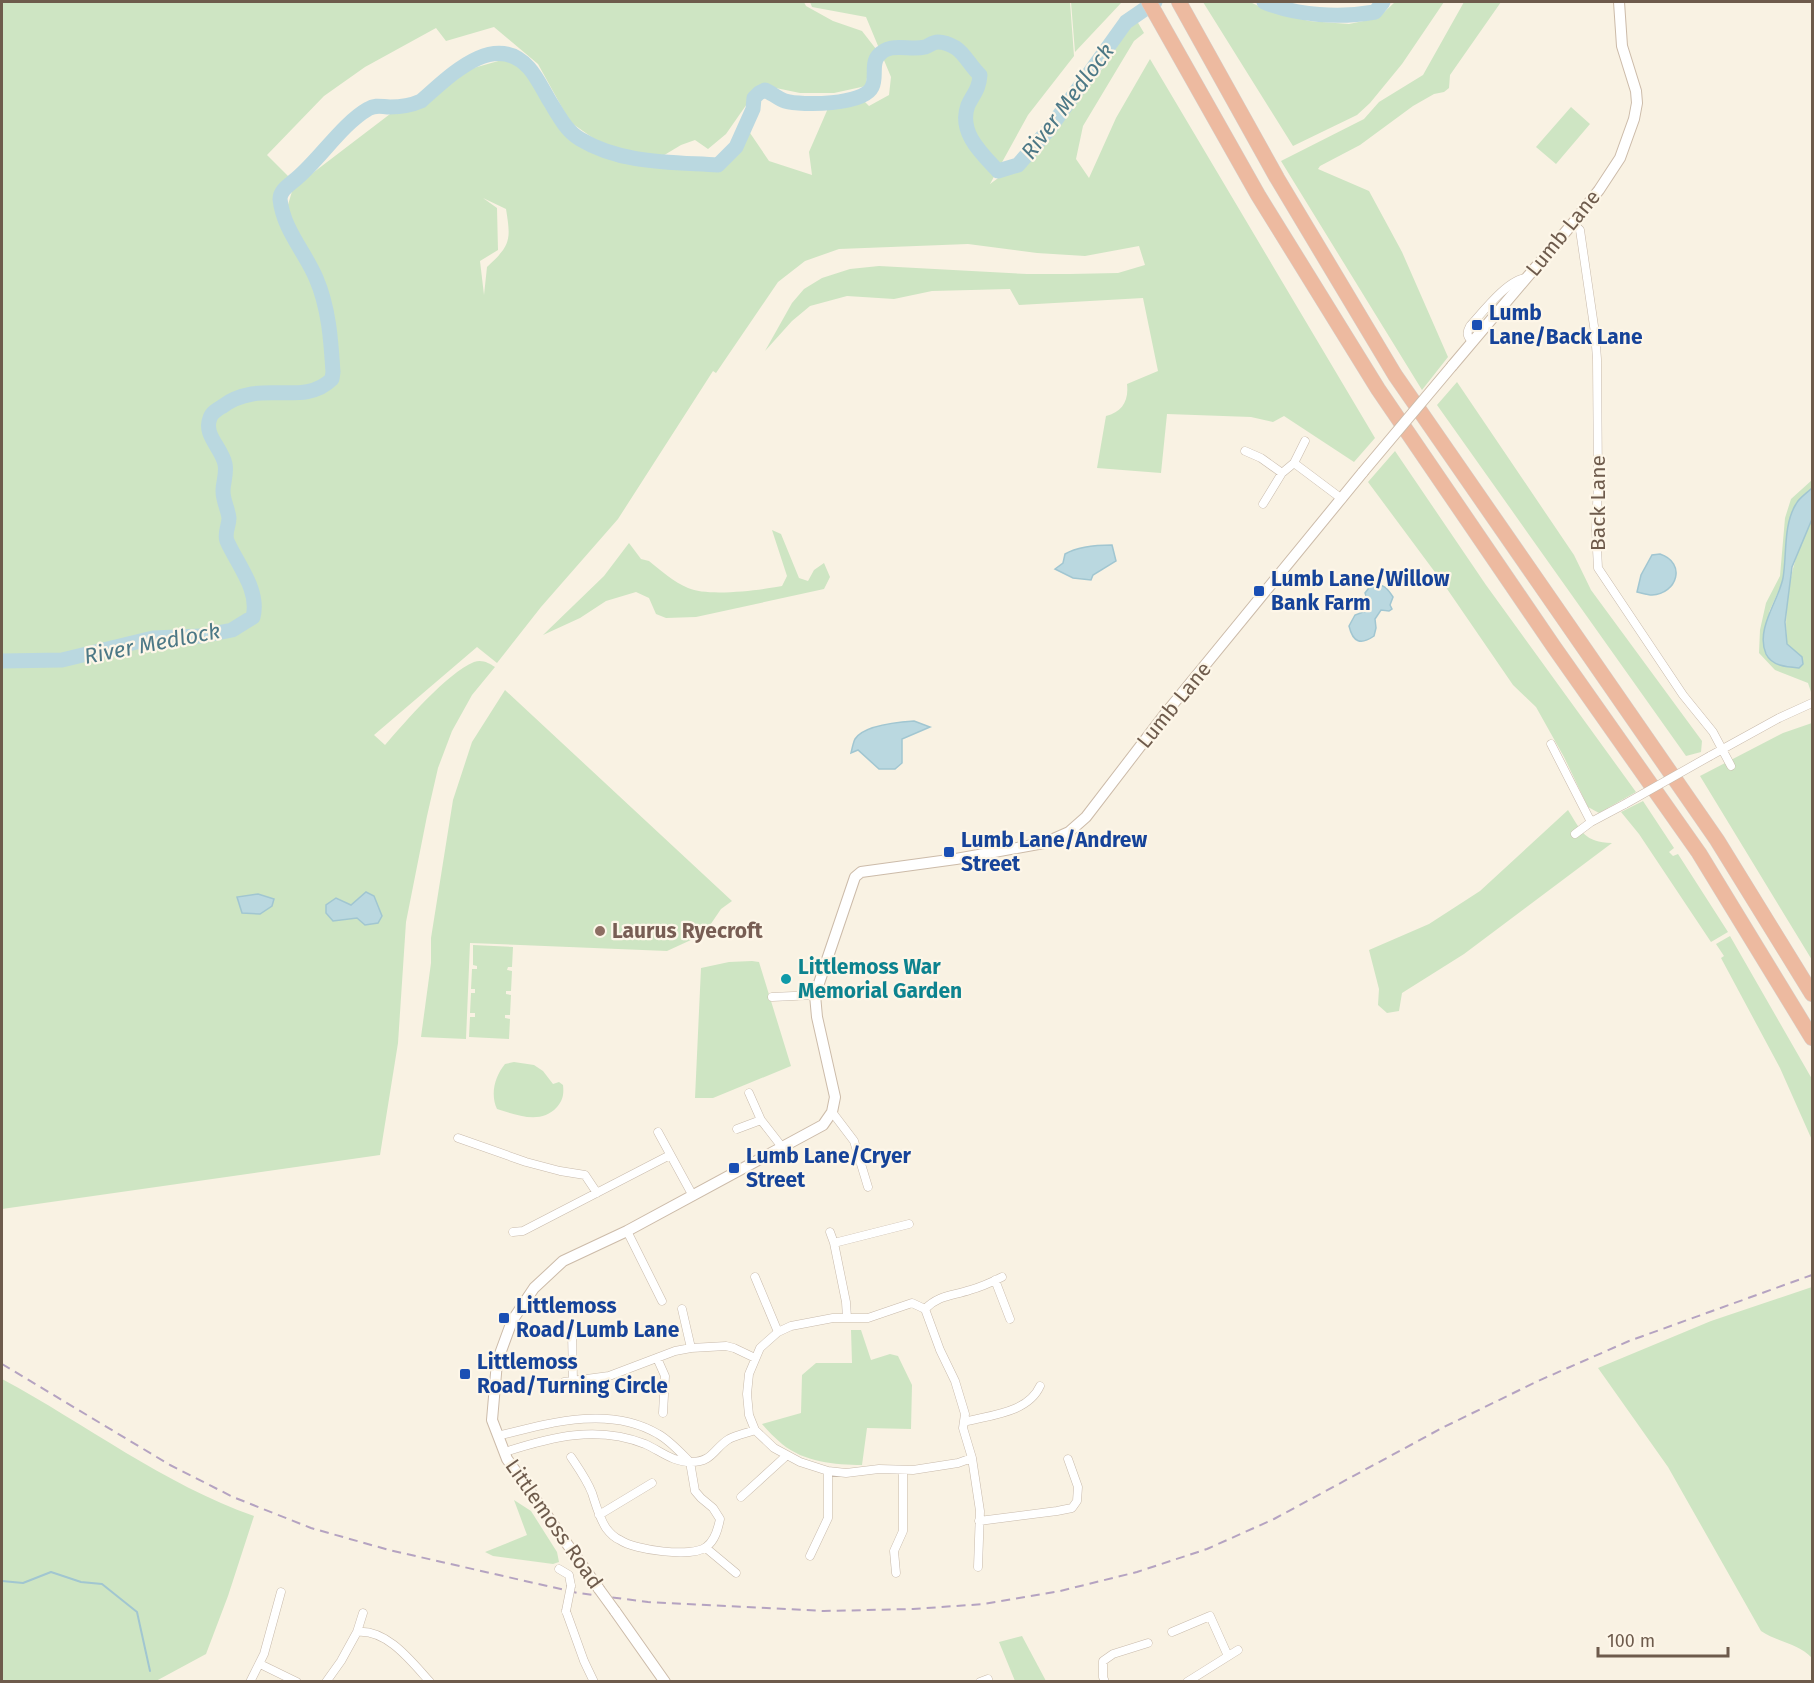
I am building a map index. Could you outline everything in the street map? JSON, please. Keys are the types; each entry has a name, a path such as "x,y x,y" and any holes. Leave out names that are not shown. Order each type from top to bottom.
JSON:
{"highway":[{"path":"1149,2 1258,195 1378,389 1554,647 1699,853 1812,1038"},
{"path":"1179,2 1277,178 1395,375 1717,840 1812,994"}],"street":[{"name":"Lumb Lane","path":"832,1112 836,1097 817,1017 815,995 855,876 861,872 956,859 1044,843 1069,832 1086,816 1337,496 1363,472 1573,223 1620,158 1636,113 1636,91 1622,46 1619,2"},
{"name":"Back Lane","path":"1573,223 1580,230 1595,333 1598,568 1683,695 1713,732 1731,766"},
{"path":"1263,504 1282,473 1294,463 1305,441"},
{"path":"1245,451 1261,458 1282,473"},
{"path":"1294,463 1337,496"},
{"path":"1575,834 1591,822 1710,756 1779,718 1812,703"},
{"path":"1551,744 1591,822"},
{"path":"772,997 815,995"},
{"path":"748,1093 761,1120 782,1147"},
{"path":"662,1301 627,1231 823,1125 832,1112 854,1141 868,1187"},
{"path":"737,1129 761,1120"},
{"path":"658,1132 693,1196"},
{"path":"458,1138 526,1162 585,1174 597,1193"},
{"path":"513,1232 524,1231 670,1155"},
{"path":"834,1243 909,1224"},
{"name":"Littlemoss Road","path":"627,1231 563,1261 534,1288 512,1321 497,1362 492,1420 507,1459 665,1682"},
{"path":"830,1232 846,1302 847,1318"},
{"path":"755,1277 778,1332"},
{"path":"925,1309 945,1295 968,1291 999,1279 1010,1319"},
{"path":"972,1458 942,1466 846,1473 828,1471 786,1456 755,1430 750,1415 747,1394 749,1374 755,1358 766,1342 778,1332 791,1326 833,1318 868,1318 912,1303 925,1309 940,1350 955,1381 965,1418 963,1428 972,1458 980,1511 978,1567"},
{"path":"682,1309 691,1348"},
{"path":"572,1331 573,1381"},
{"path":"564,1382 609,1376 675,1351 691,1348 726,1346 755,1358"},
{"path":"657,1359 665,1376 663,1413"},
{"path":"965,1418 1024,1405 1036,1394 1040,1386"},
{"path":"498,1436 563,1421 589,1418 612,1419 636,1424 659,1434 690,1462 695,1491 713,1508 720,1519 717,1533 706,1548 693,1551 639,1547 621,1541 607,1528 599,1515 584,1477 571,1457"},
{"path":"505,1452 558,1437 595,1433 646,1444 671,1459 690,1462 710,1458 728,1439 755,1430"},
{"path":"741,1497 786,1456"},
{"path":"979,1521 1072,1508 1077,1501 1078,1487 1068,1459"},
{"path":"896,1573 894,1551 903,1531 903,1470"},
{"path":"810,1556 828,1518 828,1471"},
{"path":"599,1515 652,1483"},
{"path":"706,1548 736,1573"},
{"path":"559,1569 569,1575 571,1586 566,1611 594,1682"},
{"path":"250,1682 260,1664 281,1592"},
{"path":"1212,1605 1210,1616 1228,1656"},
{"path":"326,1682 357,1632 363,1613"},
{"path":"1172,1632 1210,1616"},
{"path":"357,1632 368,1630 389,1641 430,1682"},
{"path":"1105,1682 1103,1661 1113,1654 1148,1643"},
{"path":"1187,1682 1238,1650"},
{"path":"260,1664 297,1682"}],"green space":[{"path":"2,2 804,2 806,6 833,21 862,31 876,49 869,60 866,86 834,93 800,93 771,87 756,91 726,134 708,149 695,140 661,157 606,147 570,122 538,64 494,27 446,41 436,28 365,67 324,96 267,155 289,177 274,195 281,228 293,188 394,111 425,105 455,78 470,69 509,58 524,70 568,139 606,157 656,167 719,167 739,150 748,130 769,161 812,175 809,152 829,106 861,98 869,106 889,95 891,77 866,17 812,7 810,2 1070,2 1074,56 1028,115 990,184 1005,173 1021,168 1069,112 1112,56 1126,28 1137,21 1144,33 1134,41 1083,126 1076,159 1089,178 1116,118 1150,59 1375,438 1354,462 1284,416 1273,422 1251,417 1167,414 1161,473 1097,468 1106,416 1116,412 1123,405 1127,396 1127,384 1158,371 1143,298 1019,305 1010,289 932,291 894,299 847,296 810,306 792,321 765,351 792,303 804,289 822,278 850,269 879,266 1027,274 1118,273 1145,265 1139,246 1085,256 1037,253 968,244 839,249 805,261 778,282 716,373 713,371 618,519 541,607 497,663 477,647 374,735 385,745 427,699 463,668 480,661 495,667 472,695 452,731 438,768 406,922 398,1043 380,1155 2,1209","holes":["483,198 506,209 509,235 501,253 487,267 484,295 480,261 498,250 497,208"]},
{"path":"1071,2 1122,2 1075,52"},
{"path":"1203,2 1250,2 1267,10 1309,21 1349,24 1378,18 1395,2 1444,2 1402,64 1370,103 1357,115 1293,146"},
{"path":"1464,2 1501,2 1450,75 1449,88 1413,106 1360,145 1318,169 1369,191 1402,252 1448,357 1422,390 1281,161 1364,119 1379,102 1423,75"},
{"path":"1571,107 1590,124 1556,164 1536,147"},
{"path":"1457,382 1574,555 1591,590 1702,741 1701,752 1686,756 1437,405"},
{"path":"1395,451 1486,585 1636,792 1599,813 1588,807 1536,707 1513,685 1443,583 1368,482"},
{"path":"1812,480 1812,488 1796,503 1789,522 1783,581 1769,612 1786,667 1798,668 1803,664 1802,657 1787,644 1786,612 1794,564 1812,519 1812,695 1808,683 1775,670 1759,653 1760,630 1766,603 1780,576 1785,518 1791,499"},
{"path":"772,530 781,534 799,578 808,581 814,570 824,563 830,577 824,589 696,617 666,618 656,614 649,598 636,592 606,601 580,618 543,635 604,576 629,543 641,559 649,561 678,583 697,591 735,592 782,586 787,576"},
{"path":"505,690 732,901 721,909 704,934 667,951 470,943 466,1039 421,1037 431,963 431,938 453,800 472,742"},
{"path":"1812,723 1812,960 1700,776 1783,733"},
{"path":"1643,801 1674,848 1669,852 1673,856 1678,854 1728,932 1711,942 1639,834 1621,812"},
{"path":"1568,810 1589,838 1612,843 1464,954 1402,993 1399,1011 1387,1013 1378,1005 1379,989 1369,950 1429,924 1480,891"},
{"path":"1730,936 1812,1079 1812,1140 1780,1068 1721,958 1724,956 1716,944"},
{"path":"473,945 513,947 512,967 508,967 507,970 512,971 511,991 506,991 506,994 511,995 510,1015 505,1015 505,1018 510,1019 509,1039 469,1037 470,1017 475,1017 475,1013 470,1013 471,993 475,993 475,989 471,989 472,969 477,969 477,966 473,965"},
{"path":"729,962 759,962 791,1066 713,1098 695,1098 701,968"},
{"path":"514,1062 534,1065 543,1071 553,1084 559,1082 563,1085 562,1099 557,1107 544,1116 536,1117 497,1109 494,1097 496,1080 505,1064"},
{"path":"1812,1287 1812,1658 1800,1649 1761,1631 1668,1467 1598,1368 1711,1321"},
{"path":"851,1330 861,1330 871,1360 890,1354 898,1356 912,1385 911,1429 867,1428 862,1465 831,1463 800,1455 782,1444 762,1424 801,1413 802,1375 816,1363 852,1363"},
{"path":"2,1379 156,1470 220,1503 254,1516 206,1654 156,1681 2,1681"},
{"path":"514,1500 531,1511 557,1552 559,1562 553,1564 493,1556 485,1552 527,1535"},
{"path":"1022,1636 1046,1681 1015,1681 999,1642"}],"water":[{"path":"1812,488 1812,519 1792,567 1785,622 1787,644 1802,657 1803,664 1799,668 1789,667 1780,665 1769,658 1763,644 1763,635 1781,587 1787,531 1792,512 1799,500"},
{"path":"1112,545 1116,561 1093,575 1091,580 1073,578 1055,569 1063,563 1065,554 1070,551 1088,546"},
{"path":"1660,554 1674,564 1676,577 1673,584 1661,593 1650,595 1637,592 1641,575 1652,555"},
{"path":"1372,584 1385,587 1389,591 1393,597 1390,605 1392,609 1381,610 1375,619 1374,636 1365,641 1358,641 1349,626 1355,615 1366,611 1368,602 1365,593"},
{"path":"914,721 930,727 902,739 902,763 895,769 879,769 858,750 851,753 855,739 866,730 882,725"},
{"path":"366,892 374,896 382,916 378,923 365,925 357,918 333,921 326,913 326,905 336,898 351,905"},
{"path":"258,894 274,899 272,906 260,914 242,913 237,897"}],"waterway":[{"name":"River Medlock","path":"2,661 62,660 153,638 201,636 232,630 253,617 254,607 250,587 226,538 229,518 223,495 226,471 223,458 209,430 210,418 214,412 237,398 262,393 304,392 323,386 332,379 330,337 324,301 311,268 285,220 280,196 285,188 305,171 349,123 371,107 414,104 472,61 501,53 515,57 529,68 566,126 580,139 612,153 630,157 665,162 718,165 736,147 753,109 754,98 759,93 765,90 780,99 793,103 818,104 845,101 867,93 872,87 876,59 883,51 894,48 919,48 940,42 959,51 980,75 968,105 966,124 973,141 998,171 1018,165 1050,128 1126,22 1155,2"},
{"name":"River Medlock","path":"1264,2 1277,7 1319,15 1375,12 1383,2"},
{"path":"2,1581 23,1583 51,1572 81,1582 102,1584 137,1612 150,1671"}],"railway":[{"path":"2,1364 170,1465 233,1497 311,1528 389,1550 578,1593 648,1602 824,1611 913,1609 984,1604 1060,1591 1137,1572 1207,1549 1274,1519 1442,1428 1538,1381 1629,1341 1812,1275"}],"place":[{"name":"Lumb Lane/Back Lane","path":"1477,325"},
{"name":"Lumb Lane/Willow Bank Farm","path":"1259,591"},
{"name":"Lumb Lane/Andrew Street","path":"949,852"},
{"name":"Laurus Ryecroft","path":"600,931"},
{"name":"Littlemoss War Memorial Garden","path":"786,979"},
{"name":"Lumb Lane/Cryer Street","path":"734,1168"},
{"name":"Littlemoss Road/Lumb Lane","path":"504,1318"},
{"name":"Littlemoss Road/Turning Circle","path":"465,1374"}]}
